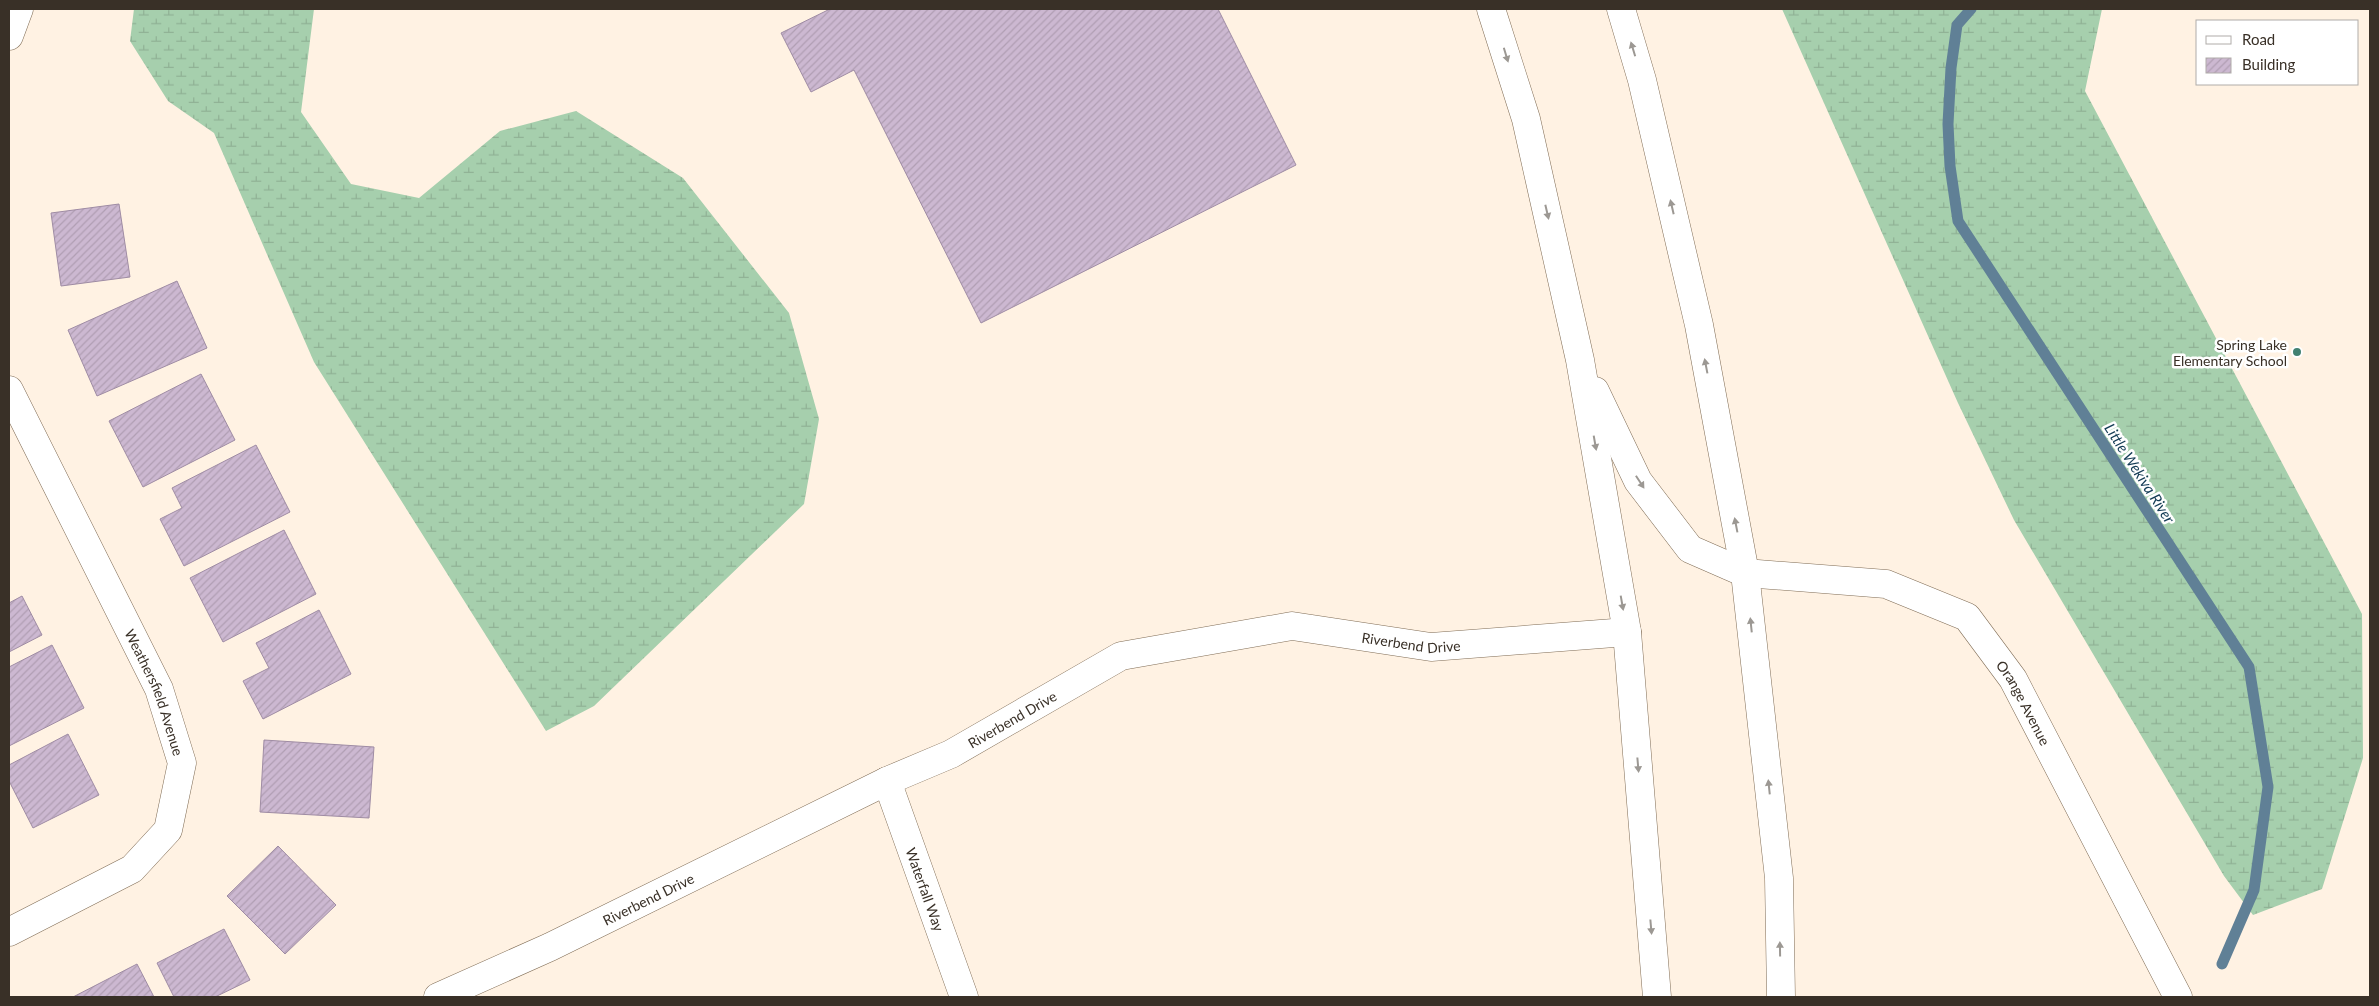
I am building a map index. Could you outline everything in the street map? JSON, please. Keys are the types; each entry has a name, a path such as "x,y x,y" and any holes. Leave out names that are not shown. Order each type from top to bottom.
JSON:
{"main road":[{"path":"9,36 19,9"},
{"path":"1491,9 1526,120 1580,360 1627,632 1657,997"},
{"path":"1621,9 1642,80 1699,325 1745,573 1779,878 1781,997"},
{"name":"Orange Avenue","path":"1580,360 1638,481 1690,549 1745,573 1886,584 1967,617 2013,679 2178,997"},
{"name":"Weathersfield Avenue","path":"9,390 159,688 182,762 168,830 132,869 9,932"},
{"name":"Riverbend Drive","path":"438,997 550,947 887,781 951,754 1121,656 1292,626 1431,648 1627,632"},
{"name":"Waterfall Way","path":"887,781 964,997"}],"green space":[{"path":"134,9 314,9 301,112 351,184 419,198 500,131 576,111 683,178 789,313 819,419 804,504 594,706 546,731 314,362 214,133 168,101 130,41"},
{"path":"1782,9 2102,9 2085,91 2362,614 2363,758 2322,889 2253,915 2224,876 2014,520 1958,403"}],"building":[{"path":"830,9 1218,9 1296,165 981,323 854,70 811,92 781,33"},
{"path":"119,204 130,277 61,286 51,213"},
{"path":"177,281 207,348 97,396 68,330"},
{"path":"201,374 235,440 143,487 109,421"},
{"path":"256,445 290,512 184,566 160,519 182,508 172,488"},
{"path":"284,530 316,594 223,642 190,578"},
{"path":"22,596 42,635 9,652 9,603"},
{"path":"319,610 351,674 263,719 243,681 269,668 256,643"},
{"path":"52,645 84,708 9,746 9,667"},
{"path":"68,734 99,795 33,828 9,781 9,765"},
{"path":"264,740 374,747 369,818 260,812"},
{"path":"278,846 336,905 285,954 227,896"},
{"path":"224,929 250,980 215,997 174,997 157,963"},
{"path":"137,964 154,997 73,997"}],"waterway":[{"name":"Little Wekiva River","path":"1971,9 1957,25 1951,68 1948,124 1950,166 1958,221 2249,667 2268,787 2254,890 2222,964"}],"place":[{"name":"Spring Lake Elementary School","path":"2297,352"}]}
